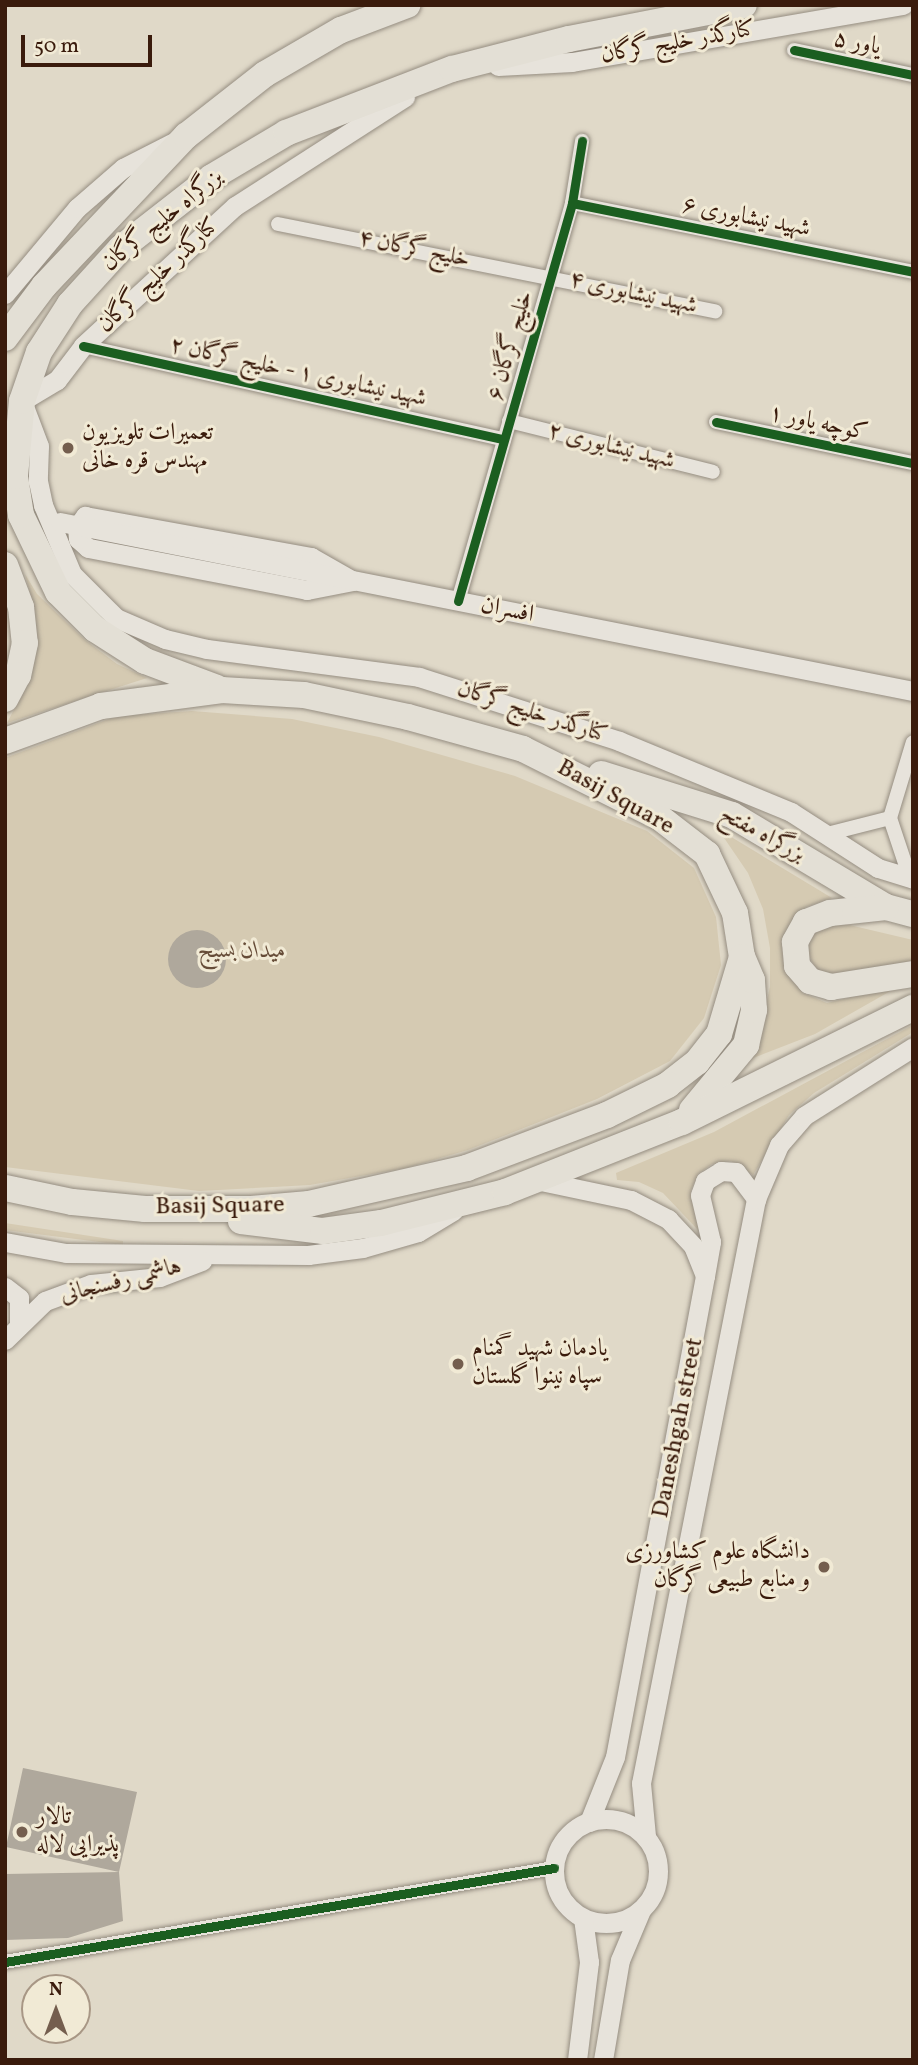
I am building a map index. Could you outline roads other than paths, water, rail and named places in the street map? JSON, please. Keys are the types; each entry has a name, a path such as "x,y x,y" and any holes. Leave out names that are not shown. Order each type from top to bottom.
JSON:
{"highway":[{"name":"بزرگراه خلیج گرگان","path":"5,338 97,226 186,136 265,74 341,30 407,5"},
{"name":"بزرگراه خلیج گرگان","path":"222,690 145,661 95,629 58,592 21,515 15,476 22,401 39,352 70,304 121,248 212,177 286,133 452,69 569,39 744,5"},
{"path":"5,565 21,607 25,643 18,675 5,699"},
{"name":"Basij Square","path":"5,741 101,706 222,690 303,695 408,717 523,749 659,817 707,854 735,913 742,957 719,1034 696,1062 668,1085 607,1115 467,1168 309,1205 145,1209 72,1202 5,1188"},
{"name":"بزرگراه مفتح","path":"523,749 732,815 887,907 913,914"},
{"path":"887,907 830,913 806,922 795,942 797,966 810,981 831,987 913,974"},
{"path":"681,1122 746,1045 754,1010 752,980 742,957"},
{"path":"145,1209 323,1231 463,1205 536,1180 681,1122 913,1008"}],"main road":[{"name":"کنارگذر خلیج گرگان","path":"903,5 572,62 452,69 310,154 235,206 83,346 57,380 22,401 39,446 38,481 43,505 63,558 86,592 116,618 164,639 206,649 362,667 473,692 690,769 791,812 878,868 911,879"},
{"path":"5,294 77,208 123,168 186,136"},
{"name":"افسران","path":"43,505 74,522 353,581 913,691"},
{"name":"Daneshgah street","path":"646,1836 641,1783 756,1199 779,1145 804,1116 913,1046"},
{"name":"Daneshgah street","path":"589,1822 615,1757 692,1357 711,1242 700,1195 705,1181 721,1171 736,1172 756,1199"},
{"path":"536,1180 631,1200 668,1219 693,1246 705,1276"},
{"path":"5,1242 66,1253 210,1258 363,1248 418,1232 463,1205"},
{"name":"هاشمی رفسنجانی","path":"5,1340 19,1322 46,1301 91,1284 160,1277 210,1258"},
{"path":"5,1287 19,1298 19,1322"},
{"path":"692,1357 724,1364"},
{"path":"603,2060 620,1961 641,1910 653,1894 659,1874 656,1854 646,1836 629,1824 609,1819 589,1822 572,1832 559,1848 554,1868 562,1897 583,1918 603,1923 623,1920 641,1910"},
{"path":"578,2060 589,1962 583,1918"}],"street":[{"name":"یاور ۵","path":"793,50 913,75"},
{"name":"خلیج گرگان ۶","path":"458,601 572,203 582,141"},
{"name":"شهید نیشابوری ۶","path":"572,203 913,272"},
{"name":"خلیج گرگان ۴","path":"278,224 551,277"},
{"name":"شهید نیشابوری ۴","path":"551,277 715,311"},
{"name":"شهید نیشابوری ۱ - خلیج گرگان ۲","path":"83,346 504,439"},
{"name":"شهید نیشابوری ۲","path":"509,421 713,472"},
{"name":"کوچه یاور ۱","path":"716,422 913,463"},
{"path":"911,879 890,818 913,742"},
{"path":"827,834 890,818"},
{"path":"5,1962 554,1868"}],"place":[{"name":"تعمیرات تلویزیون مهندس قره خانی","path":"68,448"},
{"name":"یادمان شهید گمنام سپاه نینوا گلستان","path":"458,1364"},
{"name":"دانشگاه علوم کشاورزی و منابع طبیعی گرگان","path":"824,1567"},
{"name":"تالار پذیرایی لاله","path":"22,1832"}],"park label":[{"name":"میدان بسیج","path":"242,952"}]}
